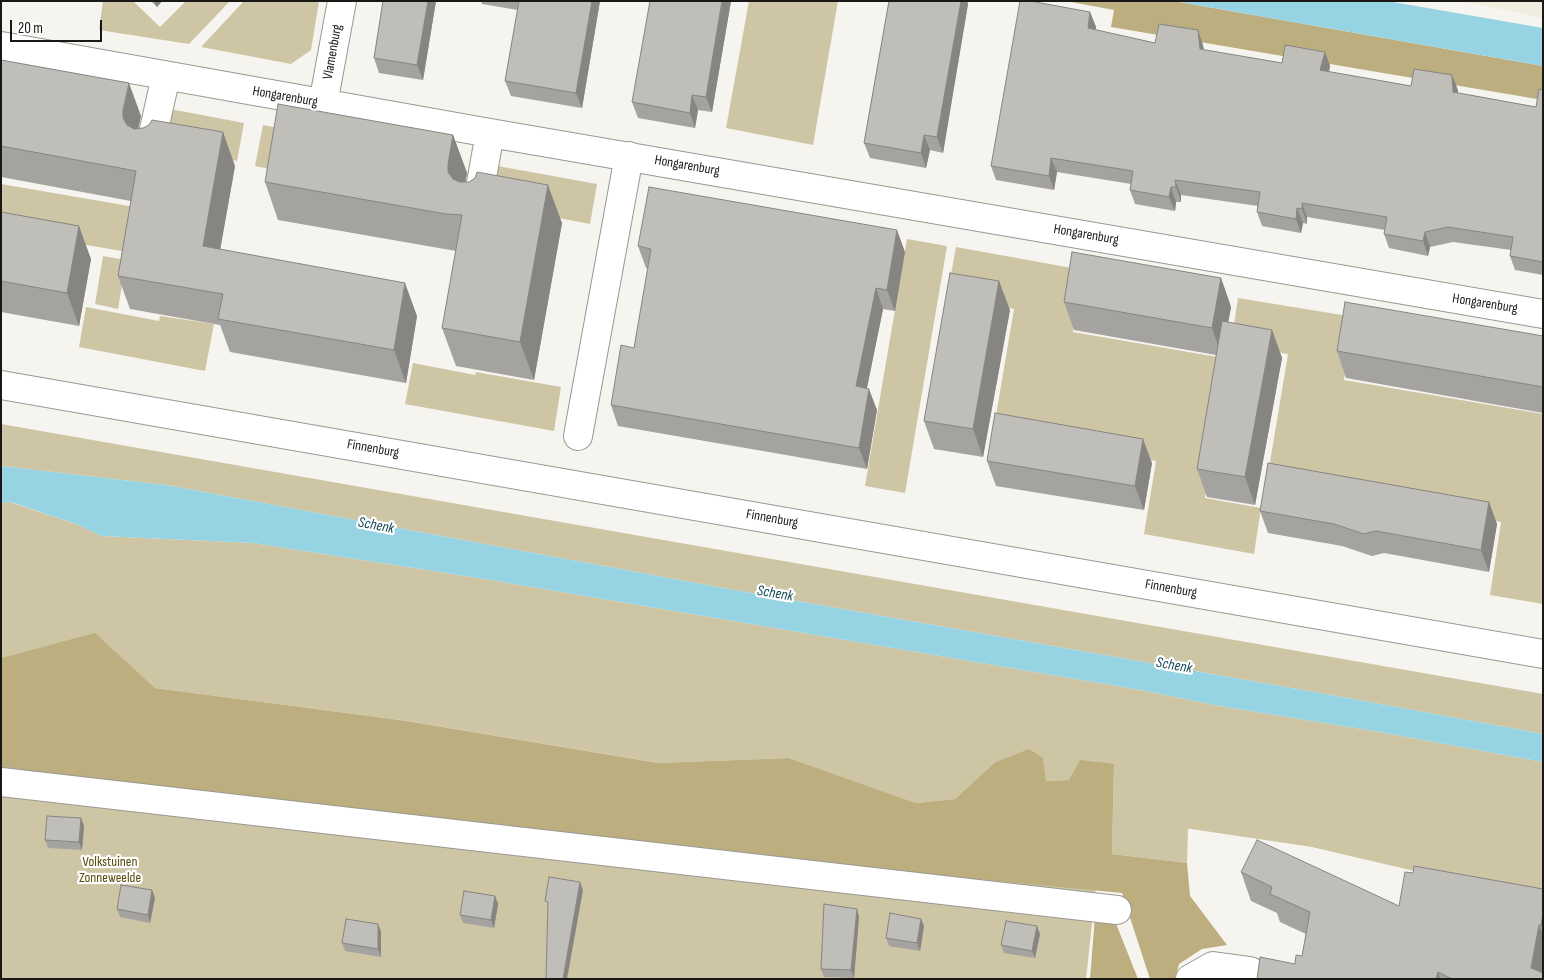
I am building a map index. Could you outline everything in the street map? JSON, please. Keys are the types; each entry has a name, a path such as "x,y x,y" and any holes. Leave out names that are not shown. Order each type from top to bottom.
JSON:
{"street":[{"name":"Vlamenburg","path":"324,104 342,1"},
{"name":"Hongarenburg","path":"1,46 490,133 1543,314"},
{"path":"150,146 166,76"},
{"path":"477,205 490,133"},
{"path":"578,436 629,156"},
{"name":"Finnenburg","path":"1,384 1543,654"},
{"path":"1,782 1117,910"},
{"path":"1190,979 1213,966 1250,971"}],"shaded area":[{"path":"1066,1 1174,1 1543,66 1543,100 1111,27 1114,10"},
{"path":"1462,1 1543,1 1543,18"},
{"path":"95,633 155,688 400,720 658,763 789,758 916,803 955,799 994,763 1029,749 1043,758 1046,781 1069,780 1080,760 1114,764 1112,854 1187,863 1190,896 1227,945 1202,949 1179,964 1175,979 1150,979 1122,893 755,858 1,775 1,658"},
{"path":"1095,916 1113,916 1138,979 1090,979"}],"green space":[{"path":"103,1 133,1 160,27 186,1 230,1 189,44 99,30"},
{"path":"244,1 319,1 311,50 291,64 201,47"},
{"path":"749,1 838,1 813,145 726,128"},
{"path":"165,108 244,123 237,161 158,146"},
{"path":"263,125 293,131 285,172 255,166"},
{"path":"492,165 597,184 590,224 485,204"},
{"path":"1,184 135,207 127,252 1,230"},
{"path":"907,239 947,246 905,493 865,486"},
{"path":"956,247 1083,270 1073,332 1229,359 1205,498 1261,508 1254,554 1144,534 1156,461 993,433 1014,309 947,296"},
{"path":"103,256 126,260 118,309 95,304"},
{"path":"1238,298 1354,317 1344,380 1543,414 1543,604 1490,595 1501,522 1267,480 1288,354 1231,344"},
{"path":"86,307 159,321 160,316 214,324 205,371 79,347"},
{"path":"413,363 475,375 476,372 561,387 554,431 405,404"},
{"path":"1,424 1543,694 1543,734 712,586 166,485 1,466"},
{"path":"10,502 76,524 102,536 253,543 491,580 1141,690 1220,706 1380,732 1543,762 1543,896 1427,874 1312,847 1191,829 1188,829 1187,863 1112,854 1114,764 1069,780 1045,781 994,763 955,799 916,803 789,758 658,763 400,720 155,688 95,634 1,658 1,503"},
{"name":"Volkstuinen Zonneweelde","path":"1,749 1098,868 1086,979 1,979"}],"water":[{"path":"1174,1 1387,1 1543,28 1543,66"},
{"name":"Schenk","path":"1,466 166,485 712,586 1543,734 1543,762 1380,732 1220,706 1141,690 491,580 253,543 102,536 76,524 11,502 1,503"}],"building":[{"path":"383,1 428,1 417,65 374,58"},
{"path":"519,1 592,1 576,93 505,81"},
{"path":"650,1 722,1 706,97 692,95 690,113 632,102"},
{"path":"889,1 961,1 937,137 924,135 921,153 864,143"},
{"path":"1020,1 1030,1 1090,12 1088,28 1155,43 1159,24 1198,30 1200,49 1282,63 1285,45 1325,52 1320,70 1411,86 1414,69 1452,75 1453,92 1536,107 1539,89 1543,90 1543,262 1510,256 1513,237 1448,227 1425,232 1423,241 1384,234 1387,217 1302,203 1302,209 1297,208 1296,219 1257,212 1260,192 1175,180 1176,187 1171,187 1169,197 1130,190 1133,171 1051,158 1049,176 991,166"},
{"path":"1,60 129,83 123,118 127,125 134,129 149,125 152,120 223,132 203,246 405,283 394,350 218,319 223,294 118,276 136,171 1,146"},
{"path":"278,104 453,135 448,172 453,179 460,182 469,182 475,178 477,172 548,185 520,342 442,328 462,215 446,214 265,182"},
{"path":"649,187 897,230 887,290 876,288 856,386 869,389 859,448 611,405 621,345 634,348 651,249 638,246"},
{"path":"1,212 79,226 67,293 1,281"},
{"path":"1072,252 1221,278 1212,328 1064,302"},
{"path":"950,273 999,281 973,429 924,421"},
{"path":"1345,302 1543,336 1543,387 1337,351"},
{"path":"1222,321 1272,330 1245,477 1197,469"},
{"path":"995,413 1143,439 1135,486 987,461"},
{"path":"1268,463 1489,502 1481,550 1376,531 1364,534 1334,524 1260,511"},
{"path":"47,816 81,818 79,842 45,840"},
{"path":"1257,840 1399,906 1405,872 1413,873 1414,866 1543,889 1543,914 1541,925 1539,925 1531,968 1543,973 1543,979 1452,979 1438,972 1436,979 1257,979 1260,957 1295,964 1296,955 1302,956 1310,912 1270,894 1272,887 1241,872"},
{"path":"549,877 580,882 563,979 546,979 548,902 545,901"},
{"path":"121,885 152,890 148,915 117,909"},
{"path":"464,891 495,896 491,920 460,915"},
{"path":"824,904 857,909 851,970 821,969"},
{"path":"890,913 921,919 917,943 886,938"},
{"path":"346,919 378,924 378,949 342,943"},
{"path":"1006,921 1037,926 1032,951 1001,945"}]}
